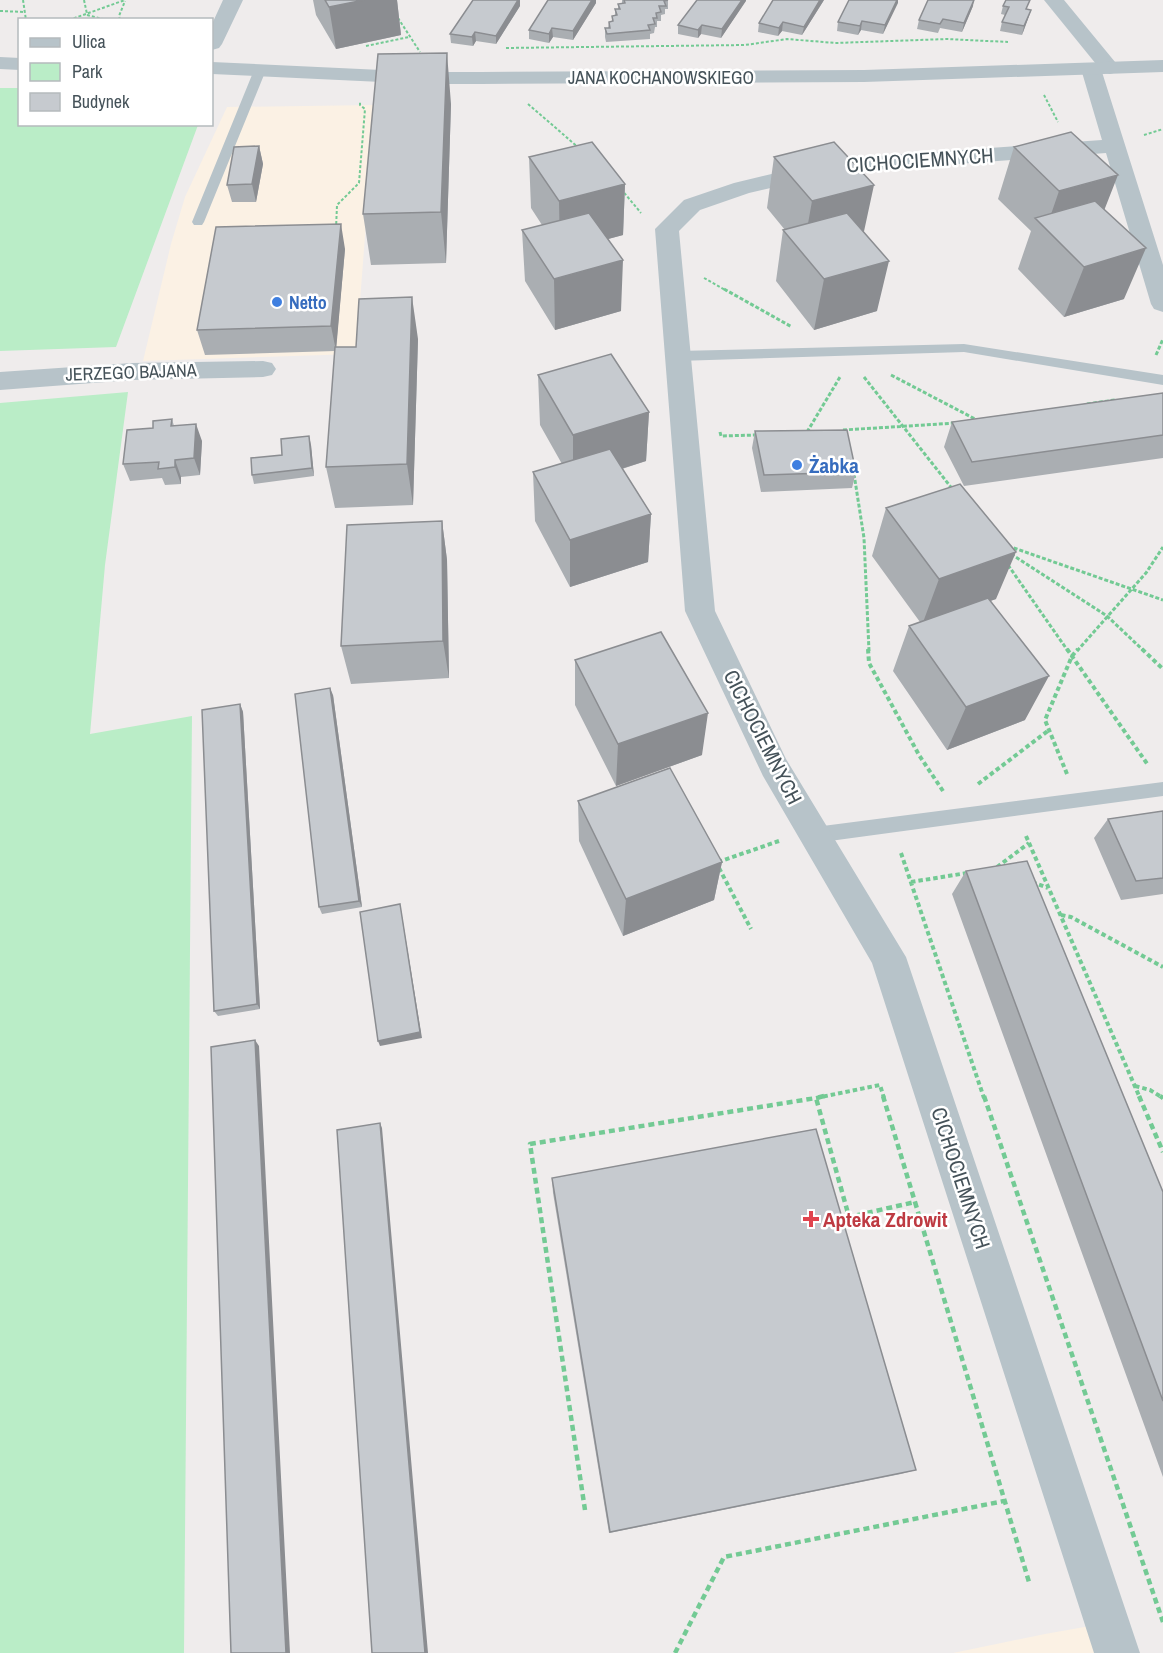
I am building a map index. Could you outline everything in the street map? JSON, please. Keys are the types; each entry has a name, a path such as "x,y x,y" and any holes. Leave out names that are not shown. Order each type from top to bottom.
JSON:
{"street":[{"path":"213,42 233,0"},
{"path":"1054,0 1101,68 1125,142 1163,304"},
{"path":"0,63 18,64"},
{"name":"JANA KOCHANOWSKIEGO","path":"213,68 424,78 505,78 864,76 1163,66"},
{"name":"CICHOCIEMNYCH","path":"1112,1638 888,957 800,837 774,767 700,611 667,229 692,205 742,188 835,166 1125,142"},
{"name":"JERZEGO BAJANA","path":"0,381 164,369 263,369"}],"lane":[{"path":"198,222 260,70"},
{"path":"678,356 964,348 1163,380"},
{"path":"800,837 1162,789"}],"path":[{"path":"23,0 26,18"},
{"path":"85,0 87,14"},
{"path":"75,18 125,0 120,18"},
{"path":"0,10 25,12"},
{"path":"87,14 100,18"},
{"path":"398,19 420,52 429,56"},
{"path":"504,49 745,45 788,39 835,43 947,39 1011,42"},
{"path":"1043,92 1059,124"},
{"path":"525,102 583,152"},
{"path":"335,240 337,205 359,183 365,109 360,105"},
{"path":"1125,142 1163,129"},
{"path":"618,186 646,221 667,229"},
{"path":"698,275 837,352"},
{"path":"858,370 955,493"},
{"path":"889,374 977,420 969,421"},
{"path":"817,432 807,432 841,376"},
{"path":"1081,405 1149,395 1146,378"},
{"path":"836,430 961,422"},
{"path":"719,425 721,436 764,434"},
{"path":"846,430 848,441"},
{"path":"853,473 864,538 869,663 919,755 945,795"},
{"path":"1163,600 1000,545 1107,616 1163,669"},
{"path":"1078,800 1045,720 1072,656 1146,573 1163,547"},
{"path":"1004,559 1144,757 1162,789"},
{"path":"969,791 1049,730"},
{"path":"1014,808 1163,1152"},
{"path":"891,825 1163,1622"},
{"path":"751,929 716,863 800,837"},
{"path":"1006,873 995,869 1029,843"},
{"path":"911,882 974,872"},
{"path":"1028,881 1049,889"},
{"path":"1061,915 1071,917 1163,967"},
{"path":"585,1510 530,1144 816,1098 880,1085 917,1202 1029,1582"},
{"path":"1135,1086 1150,1090 1163,1098"},
{"path":"816,1098 849,1217 917,1202"},
{"path":"675,1653 724,1557 1004,1501"}],"shaded area":[{"path":"375,105 356,354 143,361 171,244 185,197 227,107"},
{"path":"1107,1623 1117,1653 953,1653 1045,1634"}],"green space":[{"path":"0,88 18,88 18,126 198,126 116,347 0,351"},
{"path":"128,392 105,565 90,734 192,716 184,1653 0,1653 0,403"}],"building":[{"path":"325,0 364,0 329,7"},
{"path":"473,0 518,0 496,36 475,32 472,37 450,34"},
{"path":"548,0 592,0 573,31 552,28 549,34 529,30"},
{"path":"624,0 668,0 664,1 666,6 659,6 661,12 656,13 657,18 653,18 655,24 648,25 650,30 607,34 605,28 610,28 609,22 613,21 612,16 617,15 615,9 620,9 618,4 625,3"},
{"path":"697,0 742,0 722,29 702,25 698,30 678,25"},
{"path":"773,0 820,0 804,27 783,22 779,28 759,23"},
{"path":"849,0 897,0 885,25 862,21 860,26 838,22"},
{"path":"928,0 974,0 964,23 943,19 940,24 919,20"},
{"path":"1006,0 1030,0 1026,9 1031,10 1024,26 1002,22 1009,7 1003,6"},
{"path":"447,53 441,212 363,214 378,54"},
{"path":"1071,132 1118,175 1059,191 1014,147"},
{"path":"592,142 625,184 559,201 529,157"},
{"path":"834,142 874,185 812,201 774,157"},
{"path":"259,146 252,184 227,185 234,147"},
{"path":"1095,201 1146,248 1084,267 1035,218"},
{"path":"589,213 623,260 554,279 522,230"},
{"path":"847,213 889,261 824,279 783,230"},
{"name":"Netto","path":"341,224 331,326 197,330 216,227"},
{"path":"412,297 407,464 326,467 335,347 356,347 359,299"},
{"path":"611,354 649,412 573,435 538,375"},
{"path":"1163,393 1163,435 972,462 952,422"},
{"path":"172,419 171,426 196,424 194,458 175,460 175,467 158,469 159,462 123,464 127,430 153,428 153,421"},
{"path":"847,430 856,472 764,475 755,431"},
{"path":"309,436 312,468 252,475 251,458 282,455 281,439"},
{"path":"610,449 651,514 570,540 533,472"},
{"path":"960,484 1016,552 939,579 886,508"},
{"path":"442,521 443,641 341,646 347,525"},
{"path":"988,598 1049,676 966,707 909,626"},
{"path":"661,632 708,713 618,744 575,660"},
{"path":"330,688 359,901 319,907 295,694"},
{"path":"240,704 257,1004 214,1011 202,710"},
{"path":"670,768 722,862 626,899 578,801"},
{"path":"1163,811 1163,878 1136,881 1108,819"},
{"path":"1027,861 1163,1192 1163,1401 966,871"},
{"path":"400,904 420,1032 378,1041 360,912"},
{"path":"255,1040 286,1653 231,1653 211,1047"},
{"path":"380,1123 425,1653 372,1653 337,1130"},
{"path":"816,1129 916,1470 610,1532 552,1178"}],"place":[{"name":"Netto","path":"277,302"},
{"name":"Żabka","path":"797,465"},
{"name":"Apteka Zdrowit","path":"811,1219"}]}
